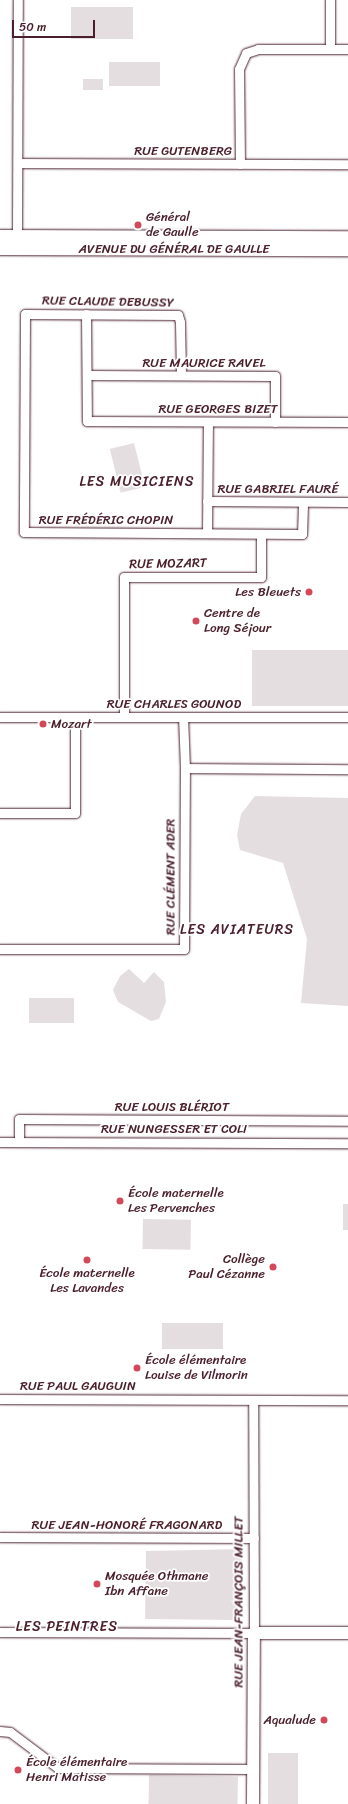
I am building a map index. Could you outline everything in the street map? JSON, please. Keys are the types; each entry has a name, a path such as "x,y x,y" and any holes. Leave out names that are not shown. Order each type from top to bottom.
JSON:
{"main road":[{"name":"AVENUE DU GÉNÉRAL DE GAULLE","path":"0,236 348,237"},
{"name":"AVENUE DU GÉNÉRAL DE GAULLE","path":"0,248 348,249"}],"street":[{"path":"17,236 18,0"},
{"path":"330,0 330,49"},
{"path":"240,164 239,69 246,53 258,49 348,49"},
{"name":"RUE GUTENBERG","path":"18,163 348,164"},
{"name":"RUE CLAUDE DEBUSSY","path":"25,314 178,315 180,322 181,376"},
{"name":"RUE FRÉDÉRIC CHOPIN","path":"25,314 24,532 302,534 302,502"},
{"path":"86,314 87,376"},
{"name":"RUE MAURICE RAVEL","path":"87,376 275,376 275,422"},
{"name":"RUE GEORGES BIZET","path":"87,376 87,421 348,422"},
{"path":"207,533 208,422"},
{"name":"RUE GABRIEL FAURÉ","path":"207,501 348,502"},
{"name":"RUE MOZART","path":"124,717 124,577 261,576 261,534"},
{"name":"RUE CHARLES GOUNOD","path":"0,717 348,717"},
{"path":"0,813 75,813 75,717"},
{"name":"RUE CLÉMENT ADER","path":"0,950 184,949 183,717"},
{"path":"184,768 348,769"},
{"name":"RUE LOUIS BLÉRIOT","path":"19,1142 19,1119 348,1121"},
{"name":"RUE NUNGESSER ET COLI","path":"0,1142 348,1143"},
{"name":"RUE PAUL GAUGUIN","path":"0,1399 348,1400"},
{"name":"RUE JEAN-FRANÇOIS MILLET","path":"252,1804 254,1633 253,1400"},
{"name":"RUE JEAN-HONORÉ FRAGONARD","path":"0,1537 254,1538"},
{"path":"0,1632 348,1633"},
{"path":"0,1731 10,1732 58,1768 253,1769"}],"shaded area":[{"path":"71,7 133,7 133,39 71,39"},
{"path":"109,62 160,62 160,86 109,86"},
{"path":"83,79 103,79 103,90 83,90"},
{"path":"134,443 145,487 121,493 110,449"},
{"path":"252,650 348,650 348,706 252,706"},
{"path":"255,796 348,798 348,1006 301,1003 307,939 283,863 240,850 237,835 241,814"},
{"path":"129,969 144,983 154,972 164,982 166,1002 159,1019 151,1021 118,1002 113,990 120,976"},
{"path":"29,998 74,998 74,1023 29,1023"},
{"path":"343,1204 348,1204 348,1230 343,1230"},
{"path":"143,1219 191,1220 190,1250 142,1249"},
{"path":"162,1323 223,1323 223,1349 162,1349"},
{"path":"242,1549 240,1613 235,1620 145,1619 146,1551"},
{"path":"268,1753 298,1753 298,1804 268,1804"},
{"path":"149,1775 238,1777 238,1804 148,1804"}],"place":[{"name":"Général de Gaulle","path":"138,225"},
{"name":"Les Bleuets","path":"309,592"},
{"name":"Centre de Long Séjour","path":"196,621"},
{"name":"Mozart","path":"43,724"},
{"name":"École maternelle Les Pervenches","path":"120,1201"},
{"name":"École maternelle Les Lavandes","path":"87,1260"},
{"name":"Collège Paul Cézanne","path":"273,1267"},
{"name":"École élémentaire Louise de Vilmorin","path":"137,1368"},
{"name":"Mosquée Othmane Ibn Affane","path":"97,1584"},
{"name":"Aqualude","path":"324,1720"},
{"name":"École élémentaire Henri Matisse","path":"18,1770"}],"district":[{"name":"LES MUSICIENS","path":"137,482"},
{"name":"LES AVIATEURS","path":"237,930"},
{"name":"LES PEINTRES","path":"67,1627"}]}
